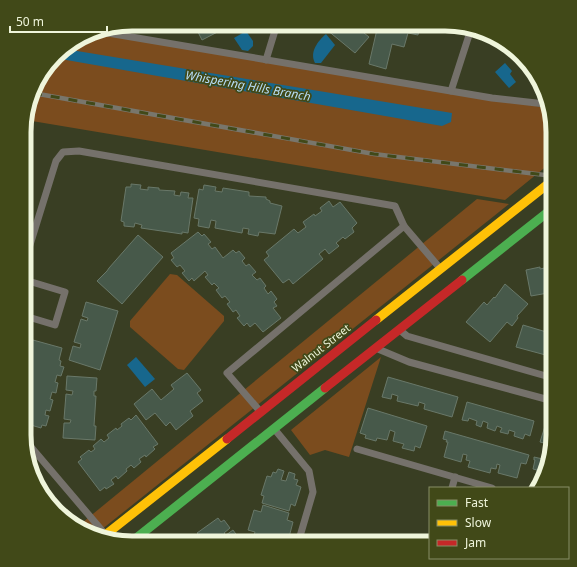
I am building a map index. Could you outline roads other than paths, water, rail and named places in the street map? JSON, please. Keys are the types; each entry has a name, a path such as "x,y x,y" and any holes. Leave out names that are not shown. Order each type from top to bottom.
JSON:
{"main road":[{"name":"Walnut Street","path":"138,536 267,420 441,268 546,186"},
{"name":"Walnut Street","path":"109,533 267,420 376,348 546,214"}],"lane":[{"path":"266,60 275,31"},
{"path":"110,33 492,98 542,104"},
{"path":"451,91 469,34"},
{"path":"31,242 56,161 63,152 79,151 395,206 404,226 441,268"},
{"path":"300,536 313,492 309,471 227,373 404,226"},
{"path":"31,282 65,292 55,325 31,318"},
{"path":"400,329 407,336 546,376"},
{"path":"376,348 409,362 546,399"},
{"path":"32,448 101,531"},
{"path":"357,448 487,487"},
{"path":"452,487 455,477"}],"water":[{"path":"246,31 253,41 253,46 248,51 242,50 234,38"},
{"path":"326,34 335,45 321,63 315,63 313,55 315,47"},
{"name":"Whispering Hills Branch","path":"73,50 452,113 451,122 442,126 63,59"},
{"path":"505,63 512,71 510,74 516,82 509,88 495,72"},
{"path":"136,357 155,379 145,387 127,365"}],"railway":[{"path":"39,94 374,154 546,175"}]}
